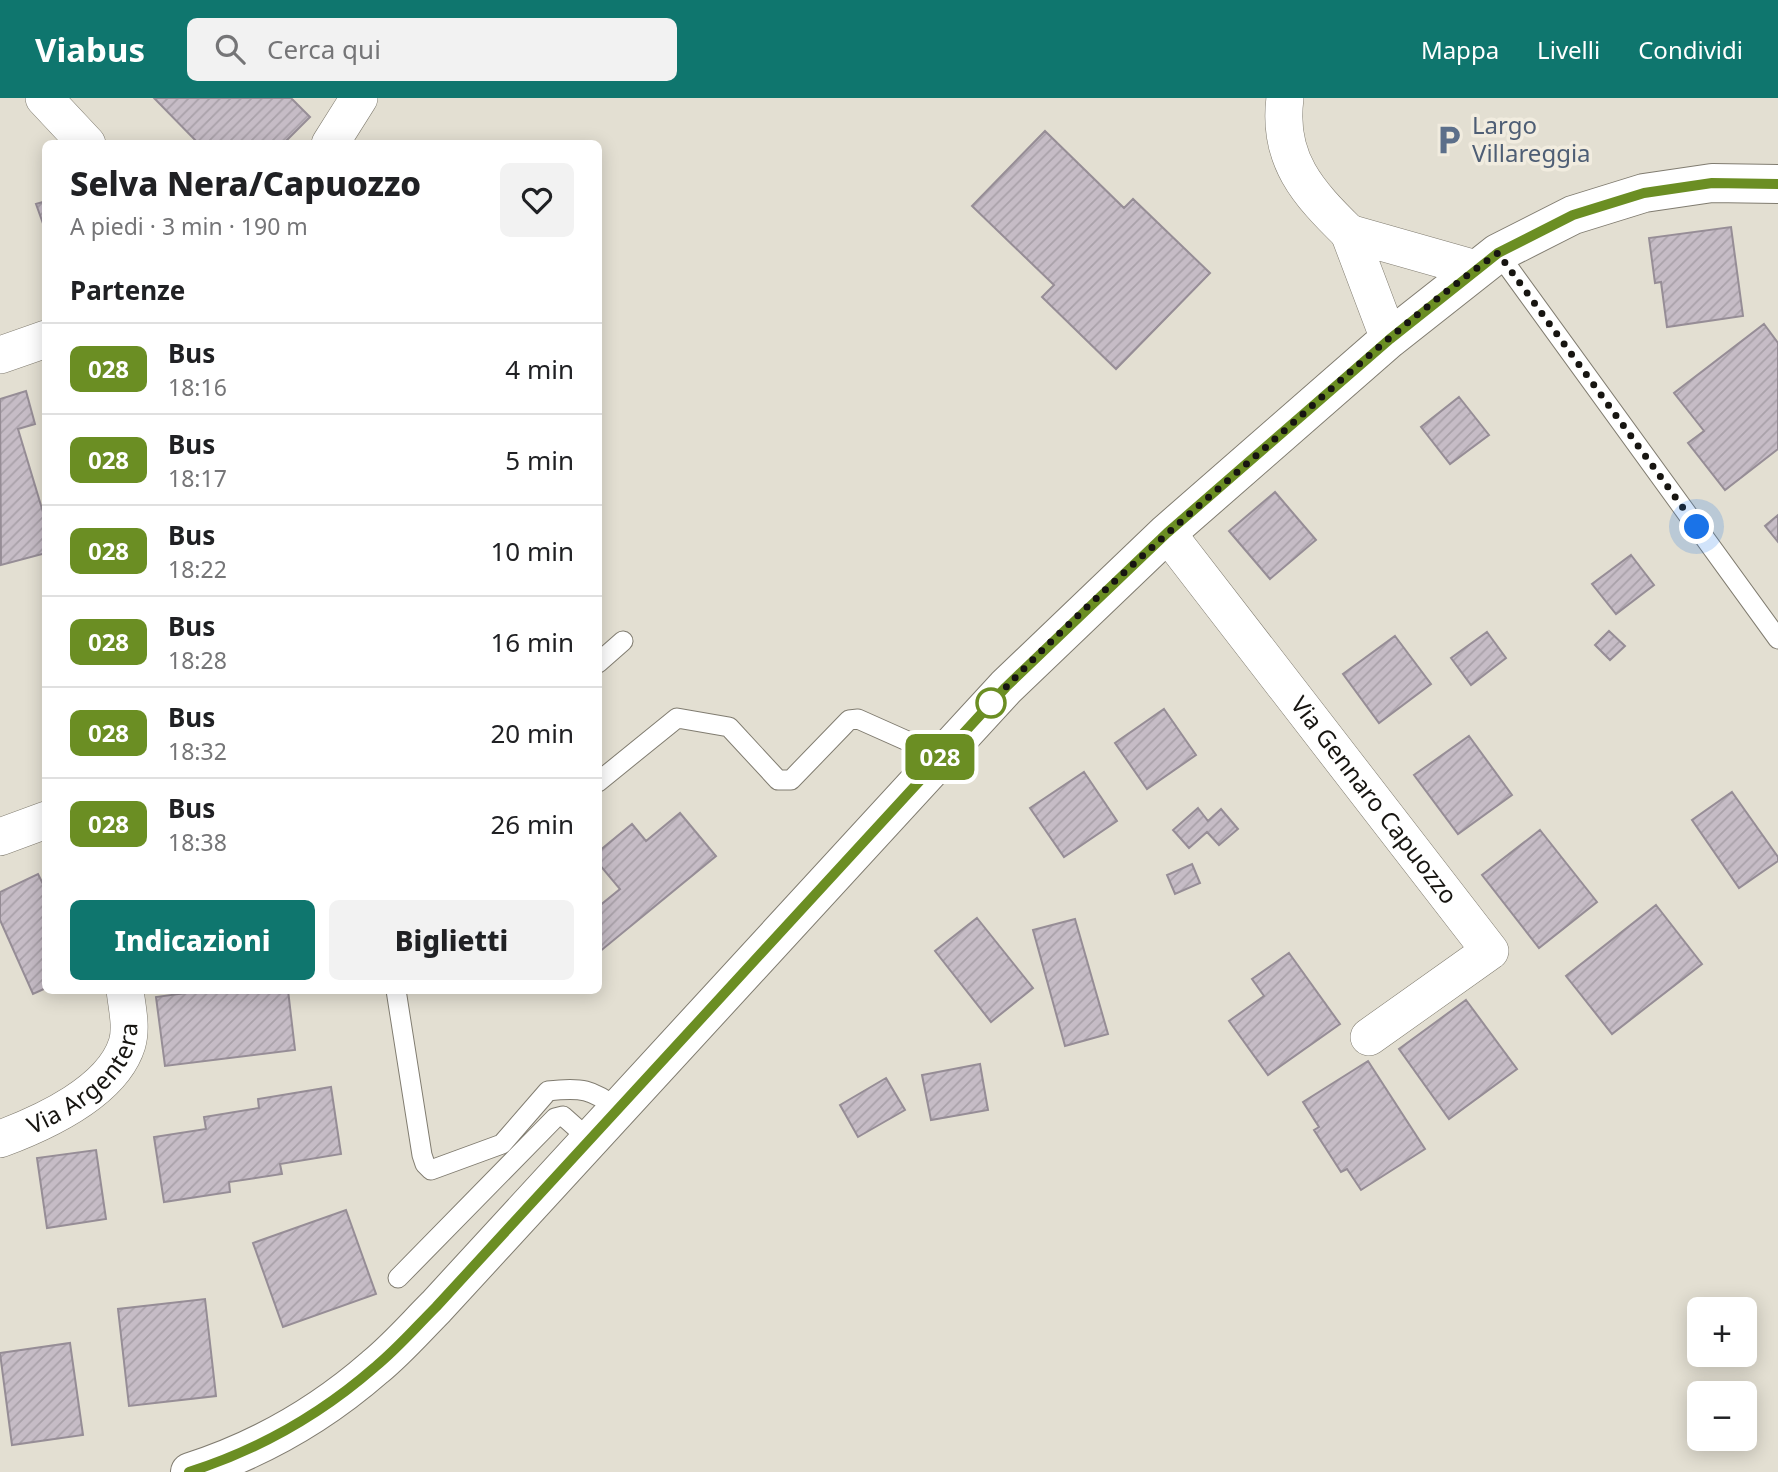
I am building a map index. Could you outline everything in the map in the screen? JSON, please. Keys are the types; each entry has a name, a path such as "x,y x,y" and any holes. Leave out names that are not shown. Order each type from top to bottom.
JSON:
{"street":[{"path":"44,98 84,140"},
{"path":"333,140 359,98"},
{"path":"1285,98 1282,116 1290,157 1301,180 1318,202 1349,233 1390,339"},
{"path":"190,1472 253,1448 287,1430 320,1410 378,1366 436,1307 1006,687 1167,533 1390,339 1487,261 1573,215 1644,193 1712,183 1778,184"},
{"path":"1349,233 1487,261"},
{"path":"0,355 42,340"},
{"name":"Via Gennaro Capuozzo","path":"1167,533 1490,951 1369,1037"},
{"path":"0,837 42,821"},
{"name":"Via Argentera","path":"0,1139 82,1100 114,1068 124,1051 130,1030 126,994"}],"lane":[{"path":"1487,261 1778,639"},
{"path":"602,659 623,641"},
{"path":"602,779 677,718 729,727 778,780 784,781 791,780 849,720 858,719 941,756"},
{"path":"397,994 422,1155 431,1170 502,1144 548,1091 575,1088 597,1093 618,1109"},
{"path":"398,1278 555,1118 563,1116 590,1140"}],"building":[{"path":"154,98 291,98 310,117 287,140 195,140"},
{"path":"1045,131 1124,208 1133,199 1210,273 1116,369 1042,297 1054,285 972,206"},
{"path":"42,202 42,221 36,204"},
{"path":"1731,227 1743,316 1667,327 1661,282 1655,283 1649,238"},
{"path":"1764,324 1778,343 1778,449 1725,490 1688,443 1704,431 1674,393"},
{"path":"26,391 35,424 18,429 42,509 42,554 1,565 0,399"},
{"path":"1459,397 1489,435 1450,464 1421,427"},
{"path":"1275,492 1316,540 1270,579 1229,531"},
{"path":"1778,515 1778,542 1765,526"},
{"path":"1631,555 1654,585 1616,614 1592,584"},
{"path":"1609,631 1625,646 1610,660 1595,645"},
{"path":"1487,632 1506,658 1471,685 1451,658"},
{"path":"1395,636 1431,684 1379,723 1343,674"},
{"path":"1164,709 1196,755 1147,789 1115,743"},
{"path":"1469,736 1512,795 1458,834 1414,775"},
{"path":"1084,772 1117,821 1064,857 1030,808"},
{"path":"1732,792 1778,857 1778,861 1739,888 1692,820"},
{"path":"1198,808 1208,821 1221,809 1238,829 1219,845 1207,832 1189,848 1173,830"},
{"path":"680,813 716,856 602,950 602,904 620,889 602,868 602,849 632,824 646,841"},
{"path":"1540,830 1597,902 1539,948 1482,875"},
{"path":"1192,864 1200,883 1175,894 1167,875"},
{"path":"38,874 42,882 42,990 33,994 0,920 0,892"},
{"path":"1656,905 1702,964 1612,1034 1566,976"},
{"path":"977,918 1033,988 991,1022 935,951"},
{"path":"1075,919 1108,1034 1065,1046 1033,930"},
{"path":"1289,953 1340,1024 1268,1075 1229,1021 1264,996 1252,979"},
{"path":"178,994 288,994 295,1050 165,1066 156,997"},
{"path":"1466,1000 1517,1069 1449,1119 1399,1049"},
{"path":"1368,1061 1425,1149 1361,1190 1347,1169 1341,1172 1314,1130 1319,1127 1303,1102"},
{"path":"980,1064 988,1110 931,1120 922,1075"},
{"path":"886,1078 905,1110 858,1137 840,1105"},
{"path":"331,1087 341,1154 280,1164 282,1174 229,1182 230,1192 164,1202 154,1137 206,1129 204,1117 259,1108 258,1099"},
{"path":"96,1150 106,1219 47,1228 37,1158"},
{"path":"346,1210 376,1294 283,1327 253,1243"},
{"path":"205,1299 216,1396 129,1406 118,1309"},
{"path":"70,1343 83,1435 12,1445 0,1353"}],"bus line":[{"name":"028","path":"189,1472 253,1448 287,1430 320,1410 378,1366 436,1307 1006,687 1167,533 1390,339 1476,269 1498,253 1573,215 1644,193 1712,183 1778,184"}],"place":[{"name":"Largo Villareggia","path":"1449,140"}],"route":[{"path":"991,703 1082,612 1167,533 1390,339 1498,253 1697,527"}]}
